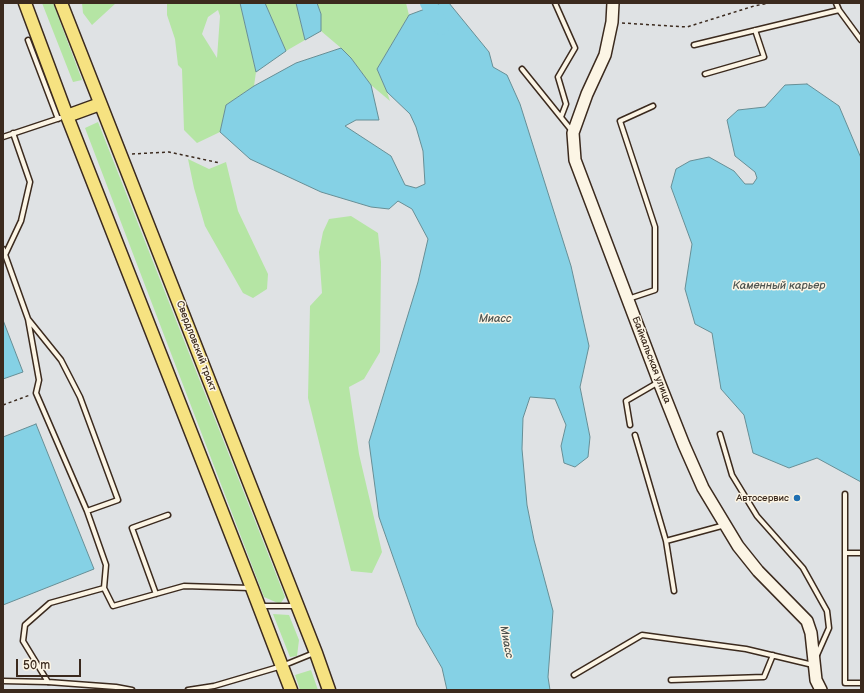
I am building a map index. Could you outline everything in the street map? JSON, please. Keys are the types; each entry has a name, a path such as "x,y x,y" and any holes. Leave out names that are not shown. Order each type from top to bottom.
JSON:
{"main road":[{"path":"25,3 63,117 252,588 291,690"},
{"name":"Свердловский тракт","path":"61,3 298,606 329,690"},
{"path":"63,117 100,104"}],"street":[{"name":"Байкальская улица","path":"613,3 612,22 605,55 586,94 573,133 575,160 659,382 703,488 738,546 758,570 807,621 811,633 813,664 816,680 821,690"}],"lane":[{"path":"555,3 575,48 558,77 566,104 561,116"},
{"path":"836,3 838,10 861,40"},
{"path":"694,45 838,10"},
{"path":"705,74 764,57 755,30"},
{"path":"3,137 63,117 28,40"},
{"path":"522,69 561,116 573,133"},
{"path":"628,299 655,290 655,227 620,122 653,106"},
{"path":"5,255 21,221 30,182 13,133"},
{"path":"3,249 28,319 39,380 36,393 87,511 106,565 104,588 112,606 184,586 252,588"},
{"path":"28,319 61,360 80,397 118,500 87,511"},
{"path":"630,426 626,401 659,382"},
{"path":"574,675 642,635 746,649 813,664 829,628 827,611 803,568 757,516 732,475 720,434"},
{"path":"635,435 666,541 674,591"},
{"path":"845,494 845,683 861,683"},
{"path":"156,594 132,528 168,515"},
{"path":"666,541 725,525"},
{"path":"845,553 861,553"},
{"path":"48,682 23,641 25,625 50,603 104,588"},
{"path":"259,606 298,606"},
{"path":"188,690 214,688 282,666 316,653"},
{"path":"671,680 764,677 773,656"},
{"path":"3,681 48,682 116,687 132,690"}],"path":[{"path":"612,22 687,27 754,6 769,3"},
{"path":"120,154 169,152 220,163"},
{"path":"3,405 36,393"}],"green space":[{"path":"42,3 53,3 82,80 73,82"},
{"path":"82,3 116,3 92,25 83,13"},
{"path":"167,3 240,3 256,72 254,86 226,105 220,132 197,143 184,130 182,69 178,65 175,39 167,15","holes":["218,10 220,16 217,58 202,34 208,17"]},
{"path":"265,3 296,3 305,40 286,51"},
{"path":"317,3 406,3 409,15 377,69 390,101 371,85 351,58 321,31 321,14"},
{"path":"98,122 285,597 280,604 264,597 85,128"},
{"path":"188,159 209,169 226,162 238,211 268,274 267,289 253,298 243,293 205,226 194,188"},
{"path":"351,216 378,233 381,262 380,352 364,379 349,387 359,454 382,552 372,573 351,571 308,398 310,306 322,293 319,252 323,232 329,219"},
{"path":"273,614 289,615 299,640 297,656 290,657"},
{"path":"311,670 318,690 300,690 295,675"}],"water":[{"path":"240,3 265,3 286,51 256,72"},
{"path":"296,3 317,3 321,14 321,31 305,40"},
{"name":"Миасс","path":"441,3 449,3 489,52 493,67 507,75 520,104 571,266 589,346 580,387 590,437 588,457 575,467 564,463 561,446 566,425 555,399 530,397 523,418 522,449 527,505 534,540 553,611 548,677 550,690 447,690 442,668 417,625 379,517 369,442 418,282 428,239 412,209 398,201 389,209 371,207 321,192 250,159 220,132 226,105 254,86 296,63 341,48 351,58 371,85 379,120 356,120 345,126 391,156 405,185 416,188 425,184 423,151 416,127 410,114 387,92 377,69 409,15"},
{"name":"Каменный карьер","path":"807,84 839,106 861,158 861,482 817,458 789,468 753,453 744,415 721,389 712,333 695,324 685,289 692,244 671,187 676,169 690,161 709,157 734,171 745,184 753,184 757,178 755,172 735,156 727,120 738,110 765,107 785,85"},
{"path":"3,320 23,372 3,379"},
{"path":"36,424 94,569 3,605 3,437"}],"waterway":[{"name":"Миасс","path":"428,3 441,27"}],"place":[{"name":"Автосервис","path":"797,498"}]}
